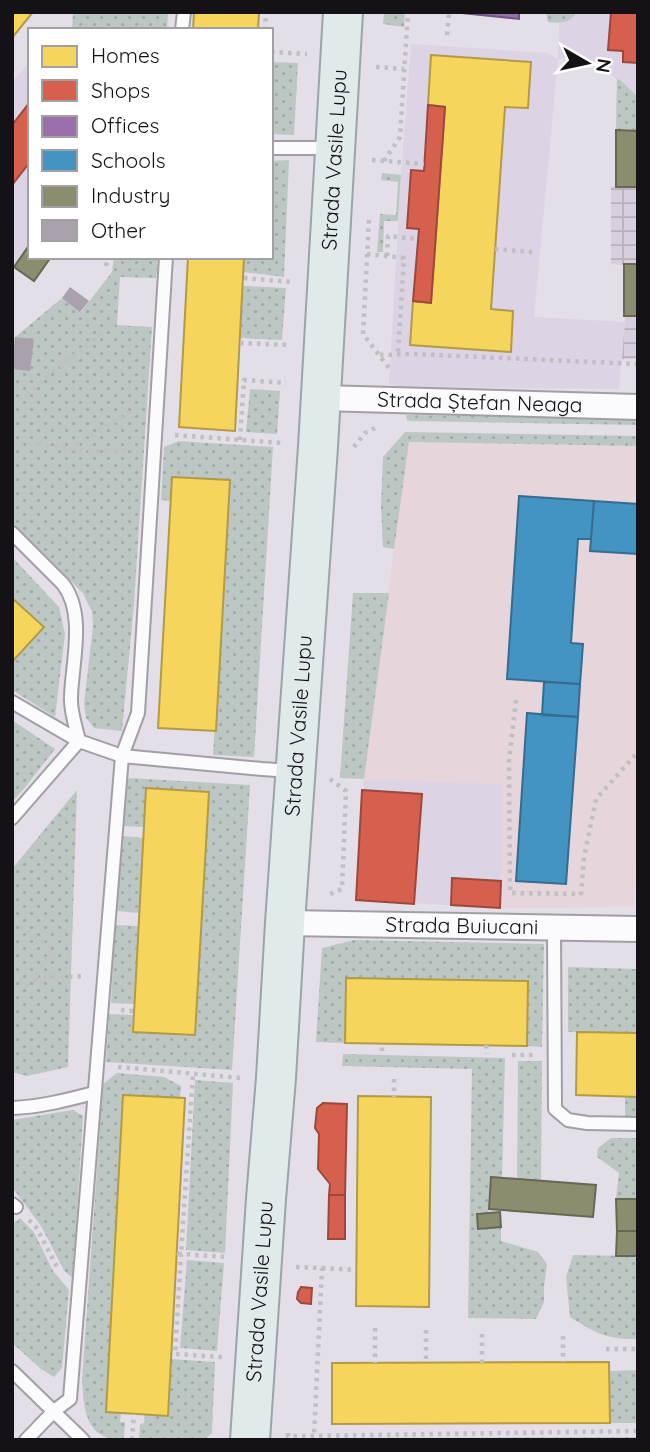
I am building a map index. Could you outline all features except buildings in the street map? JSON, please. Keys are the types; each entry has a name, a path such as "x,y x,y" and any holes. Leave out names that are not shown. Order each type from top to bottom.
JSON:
{"main road":[{"name":"Strada Vasile Lupu","path":"250,1440 285,923 312,774 321,398 343,12"}],"street":[{"name":"Strada Ștefan Neaga","path":"321,398 638,407"},
{"name":"Strada Buiucani","path":"285,923 638,929"}],"lane":[{"path":"273,148 335,148"},
{"path":"26,1440 70,1399 122,756 138,713 166,259"},
{"path":"12,533 70,593 73,603 75,651 71,700 79,741"},
{"path":"12,702 79,741 122,756 312,774"},
{"path":"12,818 79,741"},
{"path":"566,928 555,1109 568,1119 587,1123 638,1124"},
{"path":"12,1108 94,1093"},
{"path":"12,1371 83,1440"}],"path":[{"path":"384,161 400,137 408,12"},
{"path":"447,35 449,12"},
{"path":"273,52 308,54"},
{"path":"377,55 376,67 404,69"},
{"path":"372,160 424,164"},
{"path":"369,214 363,334 389,368"},
{"path":"387,256 388,236 418,239"},
{"path":"495,249 531,252"},
{"path":"367,254 404,258 398,355"},
{"path":"106,266 108,259"},
{"path":"243,278 292,282"},
{"path":"12,403 118,320"},
{"path":"240,343 288,345"},
{"path":"379,355 638,364"},
{"path":"240,440 244,380 286,383"},
{"path":"69,449 158,395"},
{"path":"352,449 365,433 384,424"},
{"path":"155,434 282,443"},
{"path":"12,441 88,451 155,449"},
{"path":"516,700 509,761 510,893 581,894"},
{"path":"566,928 581,894 584,857 596,800 638,752"},
{"path":"312,774 346,791 342,888 320,900"},
{"path":"12,923 53,947 30,986 12,976"},
{"path":"35,978 104,976"},
{"path":"382,1043 382,1051"},
{"path":"486,1045 487,1054"},
{"path":"96,1065 241,1078"},
{"path":"193,1073 185,1148 173,1354 222,1357"},
{"path":"394,1079 394,1097"},
{"path":"12,1168 57,1119 65,1100"},
{"path":"14,1206 36,1227 63,1278 79,1290"},
{"path":"179,1254 229,1257"},
{"path":"296,1268 356,1270"},
{"path":"314,1436 322,1268"},
{"path":"375,1328 375,1363"},
{"path":"426,1330 426,1363"},
{"path":"482,1331 482,1363"},
{"path":"563,1336 563,1362"},
{"path":"606,1349 638,1349"},
{"path":"132,1440 134,1414"},
{"path":"288,1436 638,1431"}],"shaded area":[{"path":"73,12 168,12 167,28 72,28"},
{"path":"384,12 405,12 404,27 383,24"},
{"path":"546,12 638,12 638,131 616,130 617,80 610,73 596,63 573,58 558,59 559,23 548,22"},
{"path":"546,12 577,12 568,21 557,23 548,22"},
{"path":"411,44 547,53 558,59 534,317 625,322 619,389 403,387 389,384"},
{"path":"273,62 298,63 294,135 273,134"},
{"path":"28,65 28,247 12,269 12,82"},
{"path":"617,79 638,97 638,131 616,130"},
{"path":"616,130 638,131 638,359 622,359 625,322 624,265 611,264 611,186 616,186"},
{"path":"289,160 284,277 243,272 244,259 273,259 273,161"},
{"path":"382,173 401,175 398,221 384,221 383,252 377,252 380,214 396,215 398,182 381,180"},
{"path":"114,259 158,259 156,278 120,277 117,325 152,327 134,604 122,731 94,728 86,718 84,704 93,626 92,612 83,593 12,522 12,343 15,337 62,298 81,312 112,272"},
{"path":"243,286 286,288 282,340 240,338"},
{"path":"250,389 280,391 277,434 246,432"},
{"path":"406,415 638,418 638,425 411,421 407,420"},
{"path":"405,432 638,436 638,446 409,442 394,549 383,547 383,457"},
{"path":"179,441 273,447 254,757 213,755 230,480 172,477 171,501 161,500 164,447"},
{"path":"408,442 638,446 638,792 634,907 500,908 501,784 364,779"},
{"path":"12,557 59,607 65,634 55,717 12,690 12,662 44,627 12,598"},
{"path":"353,593 389,593 364,779 340,778"},
{"path":"12,720 55,749 12,802"},
{"path":"129,778 250,785 232,1070 106,1062 109,1014 134,1015 133,1032 195,1035 209,792 146,788 144,827 122,826 124,787"},
{"path":"364,779 501,784 500,908 356,900"},
{"path":"77,790 68,1067 27,1076 12,1072 12,869"},
{"path":"121,836 144,838 139,913 117,911"},
{"path":"115,925 138,926 134,1004 111,1003"},
{"path":"354,940 544,944 542,1047 527,1046 528,981 347,978 345,1043 316,1042 322,948"},
{"path":"568,967 638,969 638,1033 568,1032"},
{"path":"343,1054 505,1058 502,1178 491,1178 488,1213 478,1212 478,1228 501,1227 501,1241 538,1252 547,1264 544,1302 536,1319 468,1318 472,1069 342,1066"},
{"path":"518,1061 542,1061 541,1181 517,1179"},
{"path":"117,1073 164,1077 181,1086 180,1098 123,1095 106,1412 121,1413 120,1422 125,1422 124,1440 111,1439 94,1429 86,1412 82,1380 103,1084"},
{"path":"195,1080 233,1083 225,1253 186,1250"},
{"path":"625,1096 638,1097 638,1116 625,1116"},
{"path":"73,1110 83,1116 73,1278 65,1272 41,1226 12,1187 12,1120"},
{"path":"611,1138 638,1138 638,1199 616,1199 619,1173 597,1157 598,1148"},
{"path":"20,1218 34,1232 53,1271 69,1290 62,1368 54,1377 12,1343 12,1219 16,1222"},
{"path":"573,1255 638,1256 638,1339 602,1334 570,1317 566,1277"},
{"path":"187,1260 224,1263 217,1351 180,1348"},
{"path":"171,1359 215,1362 212,1433 204,1440 139,1440 140,1424 144,1423 145,1414 168,1416"},
{"path":"638,1370 638,1423 610,1423 610,1371"},
{"path":"638,1437 638,1440 325,1440 325,1438"}]}
